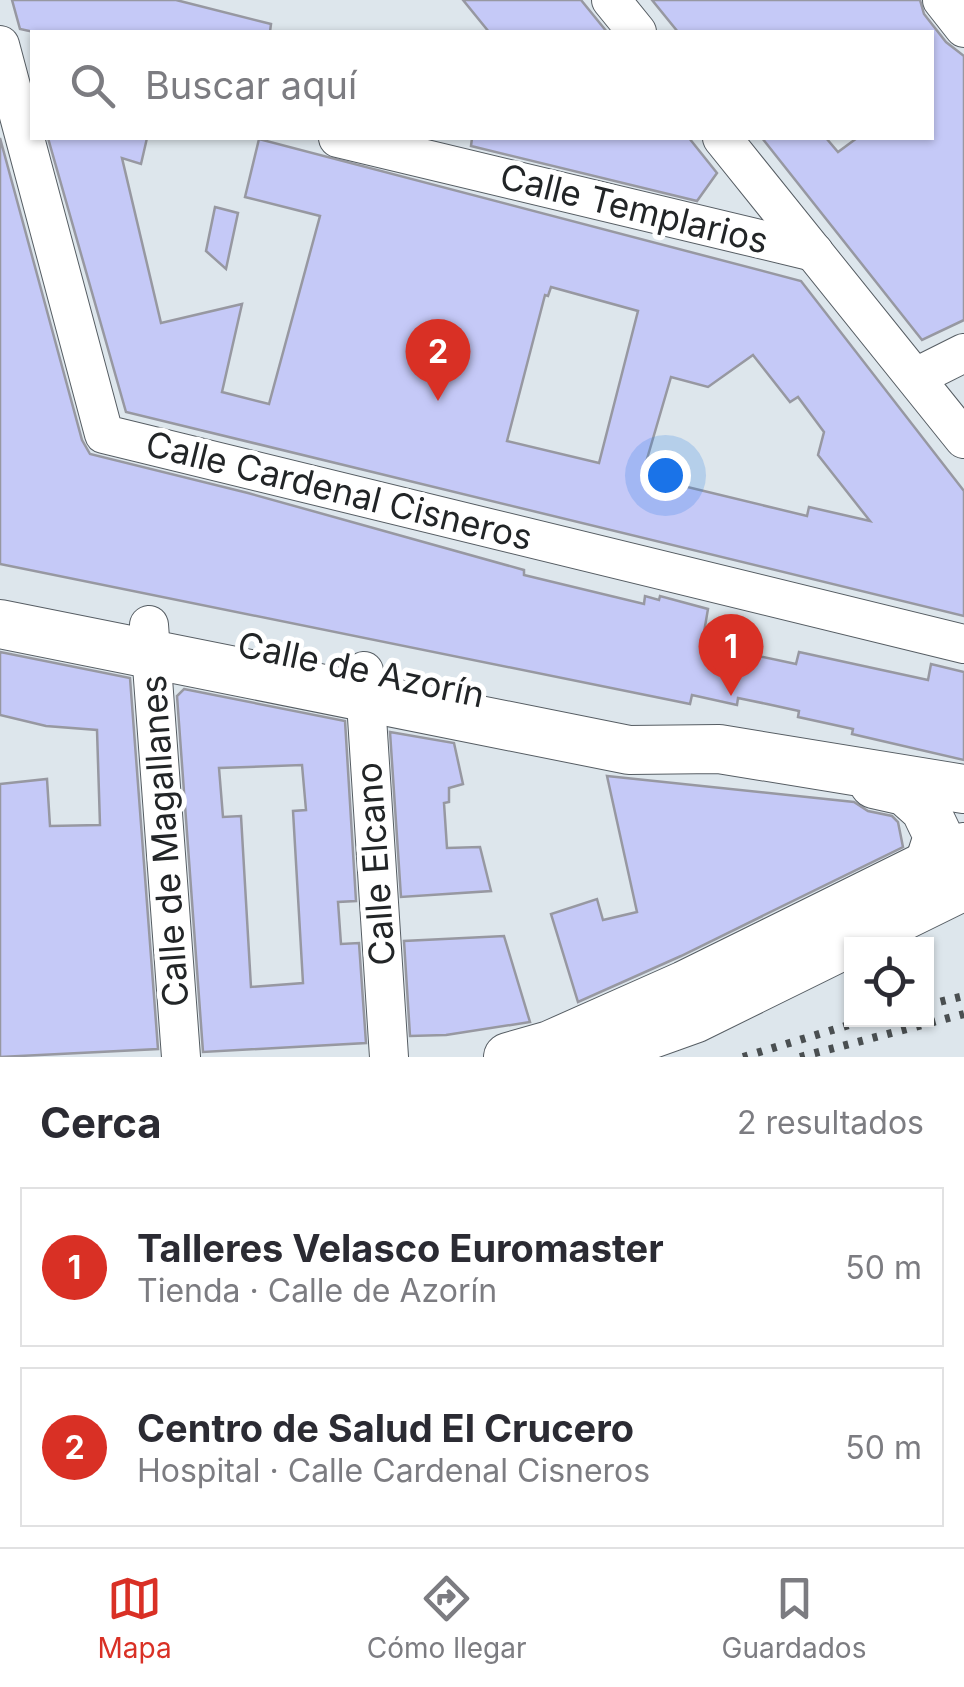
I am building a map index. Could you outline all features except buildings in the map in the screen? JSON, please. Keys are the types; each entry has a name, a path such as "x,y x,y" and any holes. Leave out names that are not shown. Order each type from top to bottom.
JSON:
{"main road":[{"name":"Calle de Azorín","path":"0,596 150,639 365,684 694,736 719,750 854,772 878,787 905,791 951,807 938,836 952,866"},
{"name":"Calle de Azorín","path":"0,624 150,639"},
{"path":"588,1057 952,866"},
{"path":"508,1057 689,1002"}],"street":[{"path":"611,0 635,30"},
{"path":"942,0 964,28"},
{"name":"Calle Cardenal Cisneros","path":"12,55 30,129"},
{"name":"Calle Cardenal Cisneros","path":"33,140 104,434 964,644"},
{"name":"Calle Templarios","path":"346,140 814,252"},
{"path":"724,140 964,439"},
{"path":"916,377 964,353"},
{"name":"Calle de Magallanes","path":"150,639 181,1057"},
{"name":"Calle Elcano","path":"365,684 388,1057"}],"railway":[{"path":"934,1003 964,996"},
{"path":"800,1057 964,1014"},
{"path":"743,1057 844,1027"}],"place":[{"name":"Centro de Salud El Crucero","path":"438,401"},
{"name":"Talleres Velasco Euromaster","path":"731,696"}]}
